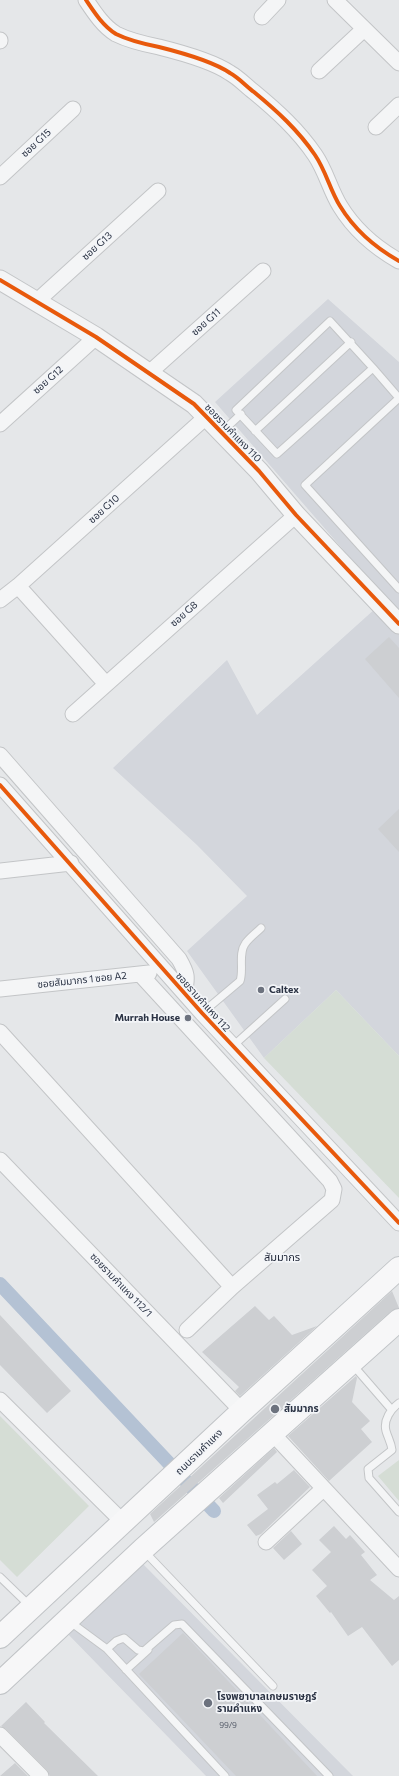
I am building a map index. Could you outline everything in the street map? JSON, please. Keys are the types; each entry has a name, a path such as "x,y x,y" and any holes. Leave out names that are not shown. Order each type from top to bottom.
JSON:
{"main road":[{"name":"ถนนรามคำแหง","path":"0,1637 124,1523 242,1411 399,1268"},
{"path":"0,1683 142,1550 399,1320"}],"street":[{"path":"86,0 98,18 115,33 136,42 200,59 230,72 266,102 298,131 316,156 340,206 355,226 382,252 399,261"},
{"path":"262,17 278,0"},
{"path":"335,0 399,63"},
{"path":"319,71 364,29"},
{"path":"376,127 399,105"},
{"name":"ซอย G15","path":"0,177 72,109"},
{"name":"ซอย G13","path":"36,302 158,191"},
{"name":"ซอย G11","path":"149,373 263,271"},
{"name":"ซอยรามคำแหง 110","path":"0,280 96,337 194,404 259,472 296,516 399,624"},
{"name":"ซอย G12","path":"0,424 96,337"},
{"name":"ซอย G10","path":"0,600 18,586 206,417"},
{"name":"ซอย G8","path":"73,714 296,516"},
{"path":"18,586 106,684"},
{"name":"ซอยรามคำแหง 112","path":"0,755 179,959 186,971 187,980 184,993"},
{"name":"ซอยรามคำแหง 112","path":"0,785 71,863 164,971 232,1046 399,1223"},
{"path":"0,871 71,863"},
{"path":"90,886 103,871"},
{"name":"ซอยสัมมากร 1 ซอย A2","path":"0,989 164,971"},
{"path":"140,974 330,1181 334,1189 332,1200 232,1287 187,1330"},
{"path":"0,1032 232,1287"},
{"name":"ซอยรามคำแหง 112/1","path":"0,1160 242,1411"},
{"path":"0,1400 124,1523"},
{"path":"273,1434 399,1569"},
{"path":"266,1542 323,1489"},
{"path":"0,1735 41,1776"}],"lane":[{"path":"373,368 277,454 236,410 330,321 351,342 399,398 305,485 399,589"},
{"path":"255,431 351,342"},
{"path":"222,433 241,414"},
{"path":"202,1013 240,981 242,974 242,955 245,944 261,928"},
{"path":"232,1046 285,999"},
{"path":"352,1363 391,1409"},
{"path":"399,1403 391,1409 385,1423 385,1430 391,1443 392,1450 368,1469 369,1478 399,1512"},
{"path":"142,1550 273,1686"},
{"path":"0,1577 31,1607"},
{"path":"67,1620 107,1649 225,1776"},
{"path":"126,1670 176,1624 184,1626 329,1776"},
{"path":"107,1649 116,1641 124,1638 138,1650 148,1650"}],"shaded area":[{"path":"328,299 399,362 399,1056 336,990 264,1058 187,951 247,896 197,845 113,768 227,660 257,715 386,599 215,402"},
{"path":"336,990 399,1056 399,1198 264,1058"},
{"path":"0,1416 89,1506 17,1577 0,1560"},
{"path":"399,1460 399,1501 378,1476"},
{"name":"โรงพยาบาลเกษมราษฎร์ รามคำแหง","path":"139,1560 353,1776 206,1776 64,1630"}],"building":[{"path":"389,637 399,648 399,698 365,659"},
{"path":"399,809 399,852 378,829"},
{"path":"392,1291 399,1308 391,1311 154,1522 150,1514"},
{"path":"255,1306 269,1320 274,1316 292,1335 317,1326 240,1396 235,1391 239,1387 202,1352"},
{"path":"0,1315 71,1391 47,1413 0,1365"},
{"path":"356,1376 357,1378 352,1402 370,1421 361,1429 372,1442 329,1481 288,1436"},
{"path":"274,1448 277,1452 223,1503 219,1498"},
{"path":"294,1470 310,1487 261,1534 256,1536 247,1525 268,1509 257,1495 275,1482 277,1484"},
{"path":"334,1526 346,1539 350,1535 365,1552 361,1555 377,1575 370,1580 394,1600 399,1596 399,1660 392,1666 362,1627 348,1636 331,1612 330,1613 316,1596 327,1586 312,1570 331,1552 319,1540"},
{"path":"291,1531 302,1544 284,1560 273,1548"},
{"path":"183,1633 317,1776 236,1776 139,1674"},
{"path":"26,1702 45,1722 44,1723 98,1776 50,1776 47,1770 6,1729 1,1726"},
{"path":"15,1763 28,1776 0,1776"}],"waterway":[{"path":"0,1284 214,1511"}],"cycle path":[{"path":"86,0 103,23 116,34 206,61 233,75 263,99 294,129 315,155 337,200 352,222 374,244 399,261"},
{"path":"0,280 96,337 194,404 259,471 296,515 399,624"},
{"path":"0,785 202,1013 399,1223"}],"place":[{"name":"Caltex","path":"261,990"},
{"name":"Murrah House","path":"188,1018"},
{"name":"สัมมากร","path":"275,1409"},
{"name":"โรงพยาบาลเกษมราษฎร์ รามคำแหง","path":"208,1703"}],"district":[{"name":"สัมมากร","path":"282,1257"}]}
